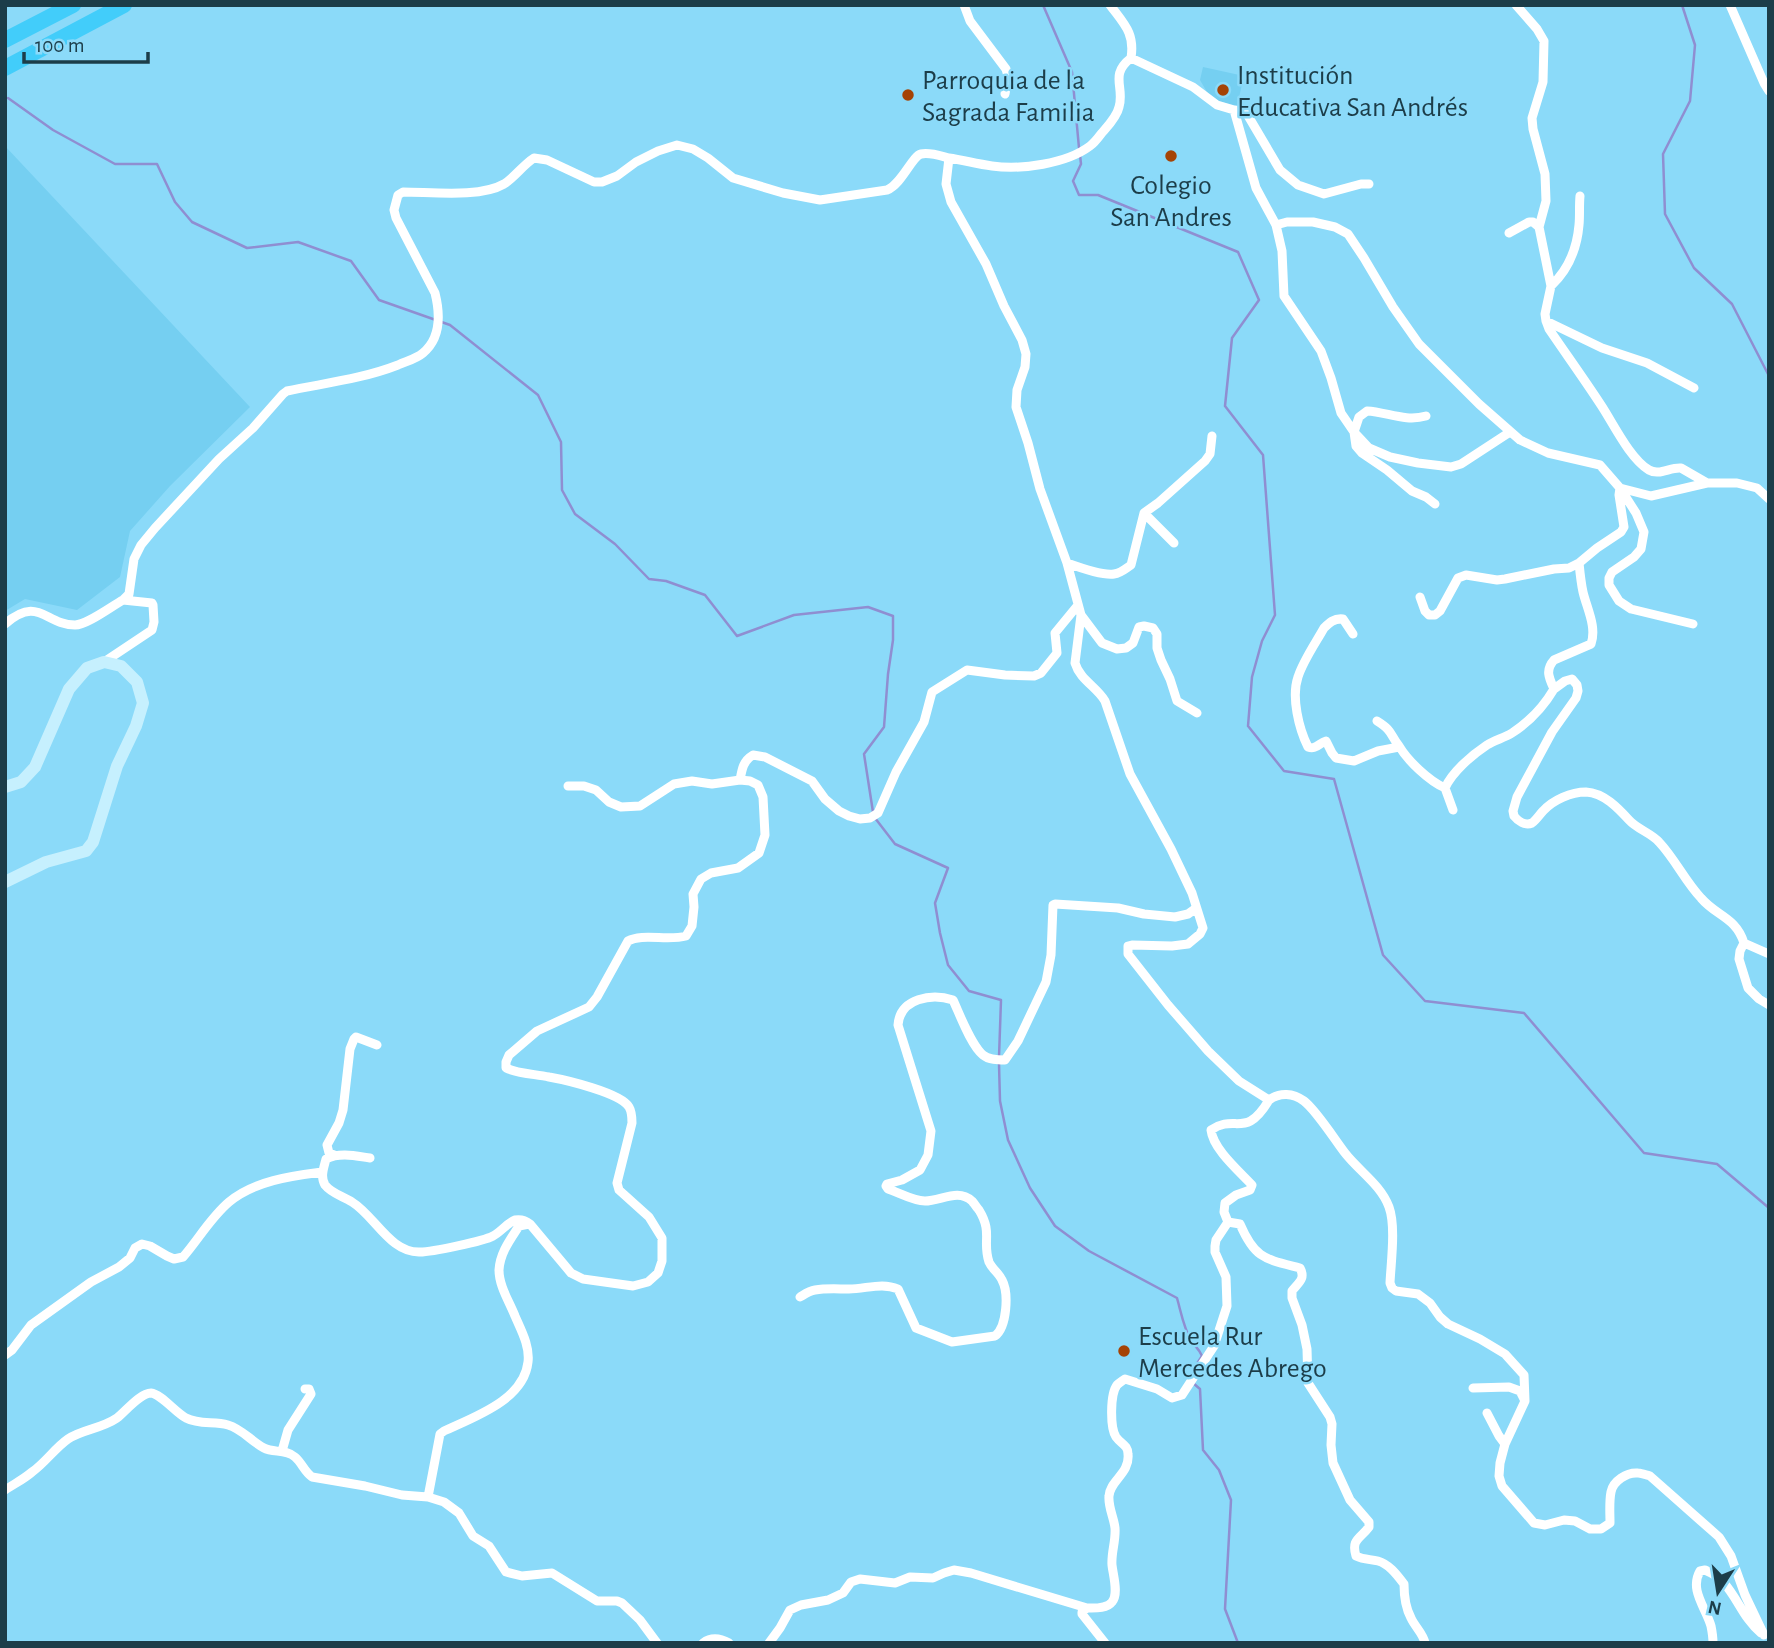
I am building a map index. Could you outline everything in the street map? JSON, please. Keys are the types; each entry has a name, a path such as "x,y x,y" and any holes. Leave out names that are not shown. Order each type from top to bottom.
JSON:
{"highway":[{"path":"5,40 73,5"},
{"path":"5,68 124,5"}],"street":[{"path":"964,5 970,21 1006,69 1008,76 1005,94"},
{"path":"5,624 27,611 40,612 64,623 78,625 123,600 129,594 134,559 141,545 283,394 294,389 379,372 422,354 438,326 438,305 435,293 396,218 394,210 398,195 403,192 488,190 504,183 534,158 547,160 590,180 602,182 658,151 677,145 693,149 709,158 733,178 820,200 893,188 920,154 995,167 1041,164 1072,157 1092,145 1117,112 1120,102 1118,74 1131,58 1131,38 1125,23 1110,5"},
{"path":"1516,5 1544,41 1543,82 1532,118 1545,174 1546,201 1539,227 1551,286"},
{"path":"1730,5 1769,90"},
{"path":"1131,58 1193,87 1217,105 1244,111 1280,170 1298,185 1324,194 1370,184"},
{"path":"1234,110 1256,188 1276,225 1282,251 1284,296 1321,351 1341,413 1354,432 1369,448 1390,457 1451,467 1461,464 1510,432"},
{"path":"949,158 946,184 951,202 986,264 1022,340 1026,354 1025,367 1017,390 1016,407 1080,610 1102,643 1117,649 1126,648 1132,643 1139,627 1144,625 1153,628 1157,634 1157,648 1177,701 1197,713"},
{"path":"1580,196 1578,230 1568,265 1551,286 1547,299 1546,321 1549,329 1629,450 1646,468 1657,472 1681,468 1707,484"},
{"path":"1276,225 1287,222 1313,222 1335,227 1348,234 1392,307 1419,344 1510,432 1520,440 1548,453 1600,465 1620,488 1644,532 1641,548 1634,557 1612,572 1609,585 1619,601 1631,608 1693,624"},
{"path":"1509,233 1529,222 1539,227"},
{"path":"1546,321 1602,348 1647,363 1694,387"},
{"path":"1426,416 1406,419 1367,411 1359,417 1354,432 1356,446 1362,453 1412,491 1436,504"},
{"path":"1067,563 1109,574 1118,574 1130,565 1144,513 1205,461 1212,436"},
{"path":"1620,488 1651,496 1707,484 1737,483 1757,488 1769,499"},
{"path":"1420,597 1425,611 1429,615 1435,615 1461,576 1505,579 1569,568 1579,563 1624,527 1620,488"},
{"path":"1144,513 1174,542"},
{"path":"1554,689 1548,677 1549,664 1587,647 1593,637 1579,563"},
{"path":"5,787 21,782 35,767 69,689 87,668 104,662 154,627 152,603 123,600"},
{"path":"740,780 746,760 753,755 765,757 812,781 825,799 839,811 860,819 870,818 878,813 896,772 925,722 932,692 967,670 1026,677 1041,673 1058,653 1055,633 1058,628 1080,610"},
{"path":"1080,610 1075,663 1077,671 1105,701 1130,774 1167,841 1192,894 1203,928 1188,944 1132,945 1128,946 1128,954 1208,1051 1240,1081 1269,1100"},
{"path":"1353,634 1343,619 1328,623 1297,679 1299,726 1304,740 1311,748 1326,741 1336,758 1354,761 1378,751 1399,747"},
{"path":"5,882 46,862 86,852 93,842 117,766 136,726 143,703 137,682 121,666 104,662"},
{"path":"1444,789 1469,759 1485,747 1510,735 1538,710 1554,689 1572,679 1577,685 1576,698 1552,732 1517,797 1514,816 1529,824 1557,799 1587,792 1614,804 1631,823 1659,841 1702,900 1732,922 1744,943 1769,954"},
{"path":"1377,721 1391,730 1399,747 1429,779 1444,789 1453,810"},
{"path":"370,1158 334,1155 326,1159 322,1171 323,1180 331,1191 354,1203 392,1241 409,1251 416,1252 490,1237 513,1221 526,1220 571,1273 583,1279 633,1286 648,1282 658,1273 662,1261 662,1238 649,1217 619,1190 617,1183 632,1123 629,1105 615,1095 553,1078 513,1071 506,1068 506,1062 509,1055 537,1031 589,1007 628,942 641,937 675,939 686,936 692,926 692,894 701,879 710,873 738,868 759,853 765,835 763,797 758,785 750,781 712,784 692,781 674,785 640,806 621,807 609,802 596,790 584,786 568,786"},
{"path":"800,1297 817,1289 893,1286 898,1289 916,1328 952,1342 995,1336 1002,1327 1007,1294 1002,1280 990,1265 986,1221 973,1201 953,1195 926,1201 918,1200 887,1188 887,1184 902,1180 920,1170 928,1155 931,1131 898,1026 899,1016 902,1010 919,999 940,996 953,1000 971,1038 983,1055 1005,1060 1018,1041 1046,982 1051,955 1053,905 1118,908 1175,917 1195,909"},
{"path":"1744,943 1739,959 1748,988 1769,1005"},
{"path":"334,1155 329,1153 327,1145 339,1124 343,1110 350,1049 356,1037 377,1045"},
{"path":"1228,1222 1224,1212 1225,1203 1236,1195 1250,1191 1252,1185 1213,1140 1211,1130 1215,1126 1243,1125 1255,1120 1269,1100 1276,1095 1295,1097 1306,1102 1346,1155 1382,1193 1389,1205 1392,1218 1392,1288 1418,1294 1430,1303 1448,1324 1505,1354 1524,1375 1525,1401 1505,1444 1500,1463 1499,1476 1502,1486 1534,1523 1545,1525 1564,1520 1575,1521 1590,1529 1601,1529 1610,1523 1611,1489 1615,1484 1628,1474 1638,1472 1650,1476 1719,1537 1731,1556 1745,1595 1766,1636"},
{"path":"5,1355 31,1325 91,1282 119,1267 130,1258 135,1248 142,1244 174,1259 183,1257 229,1202 252,1188 285,1177 322,1171"},
{"path":"769,1643 790,1610 828,1600 843,1593 851,1582 860,1579 894,1583 910,1577 933,1578 954,1570 1087,1608 1112,1603 1115,1595 1111,1559 1115,1528 1109,1494 1127,1469 1129,1456 1127,1448 1115,1433 1112,1401 1115,1387 1125,1379 1157,1389 1172,1398 1182,1395 1214,1346 1227,1306 1226,1277 1214,1245 1228,1222"},
{"path":"1228,1222 1240,1224 1252,1248 1265,1258 1300,1268 1301,1280 1292,1291 1292,1298 1307,1349 1308,1383 1331,1417 1333,1463 1350,1500 1370,1522 1369,1527 1357,1539 1354,1547 1356,1556 1386,1564 1404,1584 1410,1617 1425,1643"},
{"path":"428,1497 440,1434 502,1402 522,1381 528,1362 526,1342 499,1280 499,1268 501,1255 519,1226 530,1224"},
{"path":"1473,1388 1509,1387 1520,1391 1525,1401"},
{"path":"282,1451 288,1430 311,1394 309,1389 305,1389"},
{"path":"5,1490 32,1473 67,1440 103,1426 143,1395 151,1393 189,1420 225,1424 266,1449 282,1451 296,1458 312,1477 444,1502 459,1513 473,1536 489,1546 506,1572 522,1576 552,1573 597,1601 622,1603 640,1620 657,1643"},
{"path":"1487,1413 1505,1444"},
{"path":"1713,1643 1710,1623 1698,1596 1697,1576 1705,1570 1719,1577 1752,1626 1766,1636"},
{"path":"1087,1608 1082,1614 1105,1643"},
{"path":"703,1643 709,1639 729,1643"}],"shaded area":[{"name":"Institución Educativa San Andrés","path":"1203,67 1244,76 1237,106 1211,99 1200,80"},
{"path":"5,146 250,407 170,486 130,531 120,577 77,610 25,599 5,611"}],"waterway":[{"path":"1043,5 1072,72 1079,148"},
{"path":"1682,5 1695,45 1690,101 1663,154 1665,214 1694,268 1732,304 1769,376"},
{"path":"8,98 53,130 115,164 157,164 175,202 192,222 247,248 298,242 351,261 379,300 450,325 538,395 561,442 562,490 575,514 615,544 649,579 666,581 705,595 737,636 794,615 868,607 893,616 884,727 864,754 873,812"},
{"path":"1080,155 1081,164 1073,181 1079,195 1098,195 1238,252 1259,300 1232,338 1225,406 1263,455 1275,615 1262,641 1252,677 1248,726 1284,771 1334,779 1383,955 1425,1001 1524,1013 1644,1153 1717,1164 1769,1208"},
{"path":"875,818 895,844 948,868 935,903 948,965 969,991 1001,1000 999,1057"},
{"path":"999,1064 1000,1101 1008,1140 1030,1188 1055,1226 1089,1251 1177,1298 1187,1332 1202,1356 1196,1365"},
{"path":"1193,1383 1200,1389 1203,1450 1219,1470 1231,1500 1225,1609 1238,1643"}],"place":[{"name":"Institución Educativa San Andrés","path":"1223,90"},
{"name":"Parroquia de la Sagrada Familia","path":"908,95"},
{"name":"Colegio San Andres","path":"1171,156"},
{"name":"Escuela Rur Mercedes Abrego","path":"1124,1351"}]}
